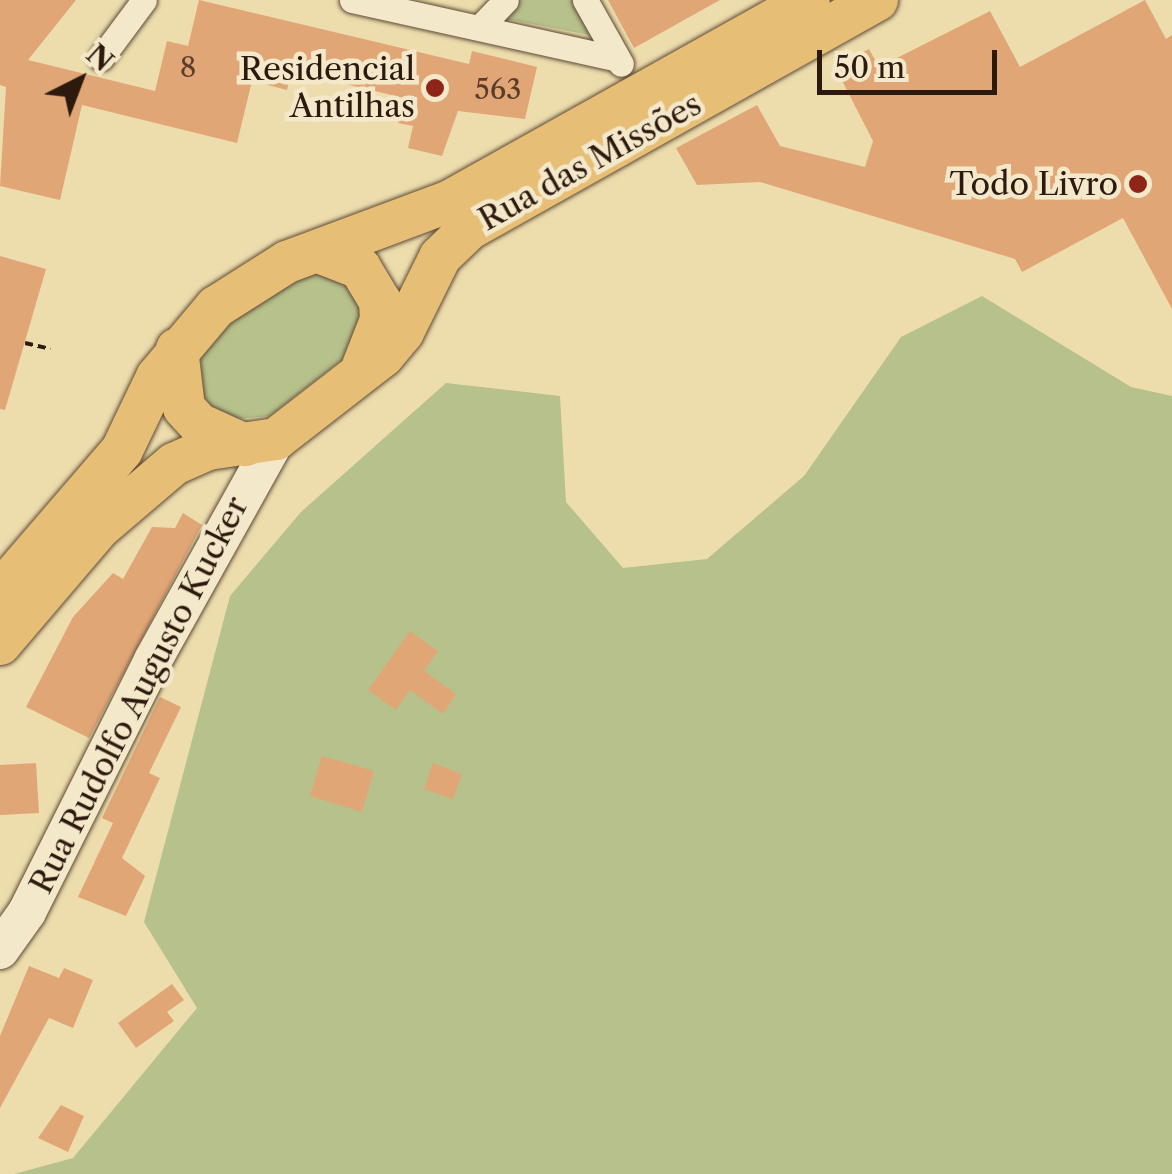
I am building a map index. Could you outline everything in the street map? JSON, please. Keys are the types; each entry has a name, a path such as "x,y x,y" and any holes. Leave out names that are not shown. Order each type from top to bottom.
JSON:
{"main road":[{"name":"Rua das Missões","path":"321,253 450,201 628,77 809,0"},
{"name":"Rua das Missões","path":"356,379 403,332 440,257 469,229 877,0"},
{"path":"0,592 122,450 177,349 245,286 287,262 321,253 360,268 380,301 382,320 356,379 261,442 208,450 174,464 99,528 0,644"},
{"path":"177,349 184,408 199,424 261,442"}],"street":[{"path":"101,58 144,0"},
{"path":"352,0 480,27 628,77"},
{"path":"480,27 506,0"},
{"path":"585,0 628,77"},
{"name":"Rua Rudolfo Augusto Kucker","path":"0,950 27,912 261,442"}],"path":[{"path":"24,344 50,349"}],"green space":[{"path":"519,0 575,0 594,36 501,18"},
{"path":"315,270 335,272 363,301 353,351 270,416 237,419 212,410 200,388 201,356 232,319"},
{"path":"982,296 1131,387 1172,396 1172,1174 14,1174 73,1158 197,1008 144,922 230,596 301,512 446,383 560,396 566,502 623,568 707,559 804,476 901,337"}],"building":[{"path":"0,0 76,0 28,60 155,91 167,41 188,46 199,0 469,64 472,51 537,67 525,119 458,111 442,156 408,148 413,126 398,123 404,98 291,71 287,90 252,81 237,143 82,105 60,200 0,186 6,87 0,85"},
{"path":"608,0 720,0 634,48"},
{"path":"1145,0 1166,39 1172,35 1172,309 1123,218 1022,272 1015,259 760,182 697,185 676,148 757,105 780,146 865,167 873,141 835,67 869,49 879,67 990,11 1020,67"},
{"path":"0,256 46,269 5,410 0,409"},
{"path":"183,513 202,525 89,738 26,707 73,617 113,573 123,579 152,527 175,528"},
{"path":"410,631 438,651 424,671 456,694 443,714 410,690 396,710 368,690"},
{"path":"160,697 181,707 149,773 160,778 122,858 145,876 126,916 78,897 113,823 102,818"},
{"path":"322,756 374,771 362,812 310,796"},
{"path":"36,763 39,813 0,815 0,765"},
{"path":"433,763 462,774 453,799 424,789"},
{"path":"29,966 59,978 64,968 93,980 73,1028 49,1018 0,1108 0,1036"},
{"path":"172,984 184,1000 167,1012 174,1021 136,1048 118,1023"},
{"path":"61,1105 84,1116 68,1152 38,1138"}],"place":[{"name":"Residencial Antilhas","path":"435,88"},
{"name":"Todo Livro","path":"1138,184"}]}
